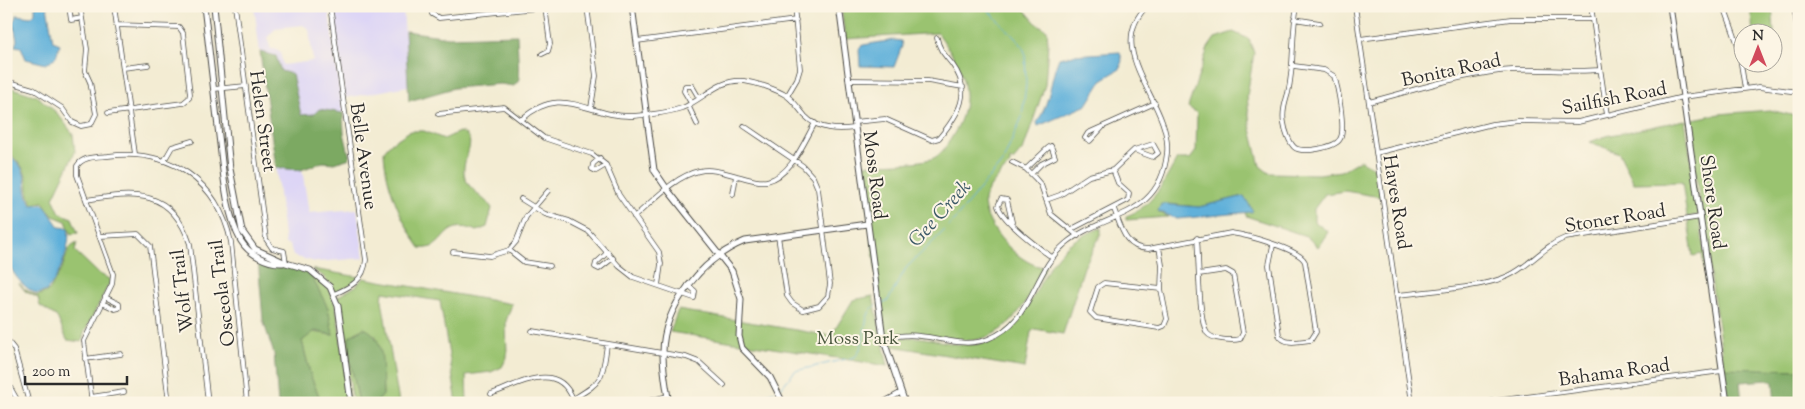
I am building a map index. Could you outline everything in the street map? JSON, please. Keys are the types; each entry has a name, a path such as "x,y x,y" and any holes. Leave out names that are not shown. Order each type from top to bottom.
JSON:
{"street":[{"path":"69,6 71,20 82,18"},
{"path":"6,81 32,89 62,108 72,122 81,126 91,124 96,114 90,82 85,72 87,50 80,6"},
{"path":"114,6 135,154"},
{"path":"204,6 223,171 237,233 242,243 253,254 276,264 286,263"},
{"path":"214,6 230,169 242,231 255,250 286,263 310,270 321,278 334,294 338,306 351,403"},
{"name":"Helen Street","path":"235,6 266,239 272,248 284,251 286,263"},
{"name":"Belle Avenue","path":"330,6 366,260 361,278 355,284 334,294"},
{"path":"430,6 434,17 557,6"},
{"path":"586,6 596,76 591,108"},
{"path":"632,6 654,170 667,190 732,271 740,290 742,308 739,336 742,348 770,377 783,403"},
{"path":"786,96 797,79 800,69 794,6"},
{"name":"Moss Road","path":"839,6 882,338 905,403"},
{"path":"882,338 921,336 964,343 978,342 996,336 1022,314 1053,258 1065,245 1078,236 1133,210 1146,198 1156,185 1163,169 1167,151 1162,119 1136,67 1131,48 1133,28 1147,6"},
{"path":"1294,66 1324,70 1334,76 1342,127 1341,138 1336,144 1303,151 1293,147 1285,130 1283,118 1294,66 1294,18 1297,6"},
{"name":"Hayes Road","path":"1355,6 1412,403"},
{"path":"1591,6 1607,115"},
{"name":"Shore Road","path":"1670,6 1727,403"},
{"path":"1724,6 1738,45 1745,89"},
{"path":"1794,6 1799,39"},
{"path":"542,54 548,51 550,44 545,7"},
{"path":"1294,18 1320,23"},
{"path":"1360,39 1496,20 1526,18 1592,19"},
{"path":"637,41 796,20"},
{"path":"108,113 183,103 189,98 183,33 175,25 116,26"},
{"path":"854,122 885,119 918,135 937,140 961,104 963,87 956,71 940,50 937,38"},
{"path":"122,68 148,65"},
{"name":"Bonita Road","path":"1369,102 1488,72 1600,70"},
{"path":"1797,92 1799,75"},
{"path":"849,80 928,81 963,87"},
{"path":"521,120 537,108 551,103 566,102 625,116 674,110 689,104 721,84 736,81 751,83 786,96 815,123 834,130 855,128"},
{"path":"214,90 246,86"},
{"path":"697,124 684,92 685,86 692,86 699,98"},
{"name":"Sailfish Road","path":"1376,153 1426,142 1480,126 1518,121 1578,122 1683,97 1769,86 1797,92"},
{"path":"1102,128 1155,104"},
{"path":"438,114 500,107 509,109 544,138 585,151 600,158 606,165 619,195 659,252 661,264 658,285"},
{"path":"634,217 687,175 697,171 718,171 768,181 784,172 815,123"},
{"path":"744,126 793,159 809,172 815,182 830,291 824,303 809,310 798,307 787,296 778,236"},
{"path":"164,161 172,147 192,141"},
{"path":"1046,200 1060,194 1089,176 1113,170 1134,150 1154,144 1158,153 1153,157 1134,150"},
{"path":"1026,169 1051,146 1056,156 1042,164 1031,174"},
{"name":"Osceola Trail","path":"92,403 85,358 85,334 106,297 112,284 113,274 76,170 78,164 85,159 135,154 164,161 184,170 201,183 219,207 230,242 248,403"},
{"path":"600,158 593,164 592,169 596,171 606,165"},
{"path":"1012,162 1026,169 1041,185 1051,214 1072,229 1078,236"},
{"path":"1072,229 1114,209 1128,200 1130,196 1118,183 1113,170"},
{"path":"733,194 736,176"},
{"path":"453,252 490,256 509,250 516,242 522,225 533,208 548,191"},
{"name":"Wolf Trail","path":"86,200 123,194 146,196 164,204 177,216 184,226 190,244 208,403"},
{"path":"521,199 533,208 582,227 593,235 633,277 683,293 692,298 696,296 695,290 688,286"},
{"path":"1012,222 1007,200 1002,199 999,210 1026,238 1053,258"},
{"path":"1114,209 1127,239 1133,246 1142,249 1196,238 1239,234 1273,245 1299,254 1304,259 1316,332 1311,340 1289,342 1282,340 1279,335 1269,265 1273,245"},
{"name":"Stoner Road","path":"1398,295 1500,280 1518,271 1551,245 1565,238 1701,217"},
{"path":"669,403 663,353 666,330 688,286 721,256 745,241 867,224"},
{"path":"100,236 138,234 150,246 168,403"},
{"path":"1196,238 1199,274 1207,333 1212,336 1233,340 1240,339 1243,332 1233,274 1226,270 1199,274"},
{"path":"1158,247 1162,266 1161,289 1166,319 1166,324 1162,328 1096,318 1090,312 1098,287 1104,282 1161,289"},
{"path":"509,250 524,262 550,266"},
{"path":"608,252 596,263 595,267 599,269 613,258"},
{"path":"102,303 115,309 119,308 117,303 106,297"},
{"path":"532,331 686,357 699,362 724,385"},
{"path":"6,339 14,349 29,403"},
{"path":"567,403 589,391 599,379 605,363 607,344"},
{"path":"85,358 120,354"},
{"name":"Bahama Road","path":"1480,403 1722,371"},
{"path":"492,394 546,376 553,377 564,384 573,399"},
{"path":"6,380 19,403"},
{"path":"91,397 124,392"},
{"path":"882,403 900,392"},
{"path":"641,403 668,396"}],"shaded area":[{"path":"254,6 328,6 343,113 301,115 292,74 281,71 276,56 260,52","holes":["303,25 309,29 313,61 283,65 280,52 277,49 271,49 267,38 276,28"]},
{"path":"332,6 403,6 408,86 345,98"},
{"path":"276,168 302,169 309,213 357,209 364,258 316,262 293,256 290,245 285,244"}],"green space":[{"path":"841,6 1021,6 1036,23 1047,30 1048,44 1045,85 1024,148 1013,161 1010,160 1010,164 987,192 984,201 985,211 990,222 1006,244 1026,261 1046,267 1022,308 1001,329 989,336 974,340 957,340 912,335 884,336 862,165 915,162 938,156 948,144 960,122 964,109 964,83 954,58 938,33 845,39"},
{"path":"1750,6 1772,6 1773,22 1752,22"},
{"path":"405,31 449,37 517,35 519,80 514,86 500,84 454,88 409,101"},
{"path":"1233,32 1249,39 1254,53 1247,96 1250,125 1260,166 1269,173 1319,174 1341,171 1360,160 1374,168 1381,197 1345,191 1325,194 1314,209 1314,221 1328,232 1318,247 1306,236 1246,216 1245,212 1251,212 1244,196 1199,207 1168,204 1159,212 1169,217 1126,220 1126,216 1144,207 1157,193 1177,159 1190,159 1196,151 1197,113 1188,107 1208,48 1215,38"},
{"path":"260,52 276,56 281,71 292,74 301,115 314,114 319,109 343,113 344,133 350,158 335,163 323,162 301,170 276,168"},
{"path":"6,86 37,96 57,113 73,134 75,152 53,198 60,213 72,218 78,233 71,234 66,221 53,216 43,202 33,204 29,197 23,168 6,151"},
{"path":"1770,110 1799,117 1799,370 1729,369 1724,368 1688,120 1719,114"},
{"path":"1685,120 1699,215 1687,217 1682,182 1634,183 1619,153 1590,142 1606,136"},
{"path":"410,131 424,131 444,139 459,132 469,138 469,149 464,166 465,178 471,187 492,208 487,227 477,231 456,228 435,245 429,248 420,248 406,226 395,202 385,164 384,151 391,143"},
{"path":"1700,219 1719,367 1702,254 1693,256 1688,221"},
{"path":"1101,228 1101,234 1084,267 1063,334 1035,329 1031,332 1025,368 886,345 885,339 908,337 970,345 986,342 1001,335 1023,313 1046,273 1065,248 1077,239"},
{"path":"77,243 75,251 98,273 111,280 84,333 82,342 67,340 57,317 40,306 38,298 25,291 19,283 24,289 37,296 49,291 62,268 69,248"},
{"path":"258,259 309,272 328,308 333,335 315,331 302,341 311,377 322,403 278,403 274,354 263,320"},
{"path":"312,269 359,277 354,283 335,293 323,276"},
{"path":"309,272 329,289 336,306 350,403 322,403 311,377 302,341 313,332 333,335 328,308"},
{"path":"363,278 512,304 506,321 507,357 502,367 491,372 466,375 467,403 457,403 440,301 383,292 382,300 399,403 376,403 383,395 382,366 376,336 364,328 349,337 350,360 359,403 353,403 337,297 356,286"},
{"name":"Moss Park","path":"873,296 888,366 670,332 678,310 831,336 853,300"},
{"path":"364,328 372,333 377,340 382,357 383,395 376,403 359,402 350,360 349,337"},
{"path":"1724,368 1799,370 1799,403 1775,403 1773,382 1769,380 1740,382 1742,403 1729,403"}],"water":[{"path":"35,6 47,6 53,41 60,44 56,57 46,64 26,59 21,47 15,46 17,40 13,22 17,15 31,17 35,13"},
{"path":"894,40 901,41 902,46 894,67 860,66 859,49 863,45"},
{"path":"1120,52 1122,60 1120,69 1103,79 1087,105 1038,126 1037,123 1048,98 1059,58 1074,55"},
{"path":"6,153 21,167 25,176 27,195 32,205 42,204 59,227 68,228 68,243 60,269 47,290 37,294 17,278 6,255"},
{"path":"1244,196 1253,211 1177,219 1158,211 1161,204 1199,207"}],"waterway":[{"name":"Gee Creek","path":"880,304 887,302 906,268 950,225 1003,161 1022,117 1026,84 1025,52 1020,43 984,6"},
{"name":"Gee Creek","path":"780,389 795,371 855,357 862,344 868,315 876,305"},
{"name":"Gee Creek","path":"748,403 755,398 774,392"}]}
